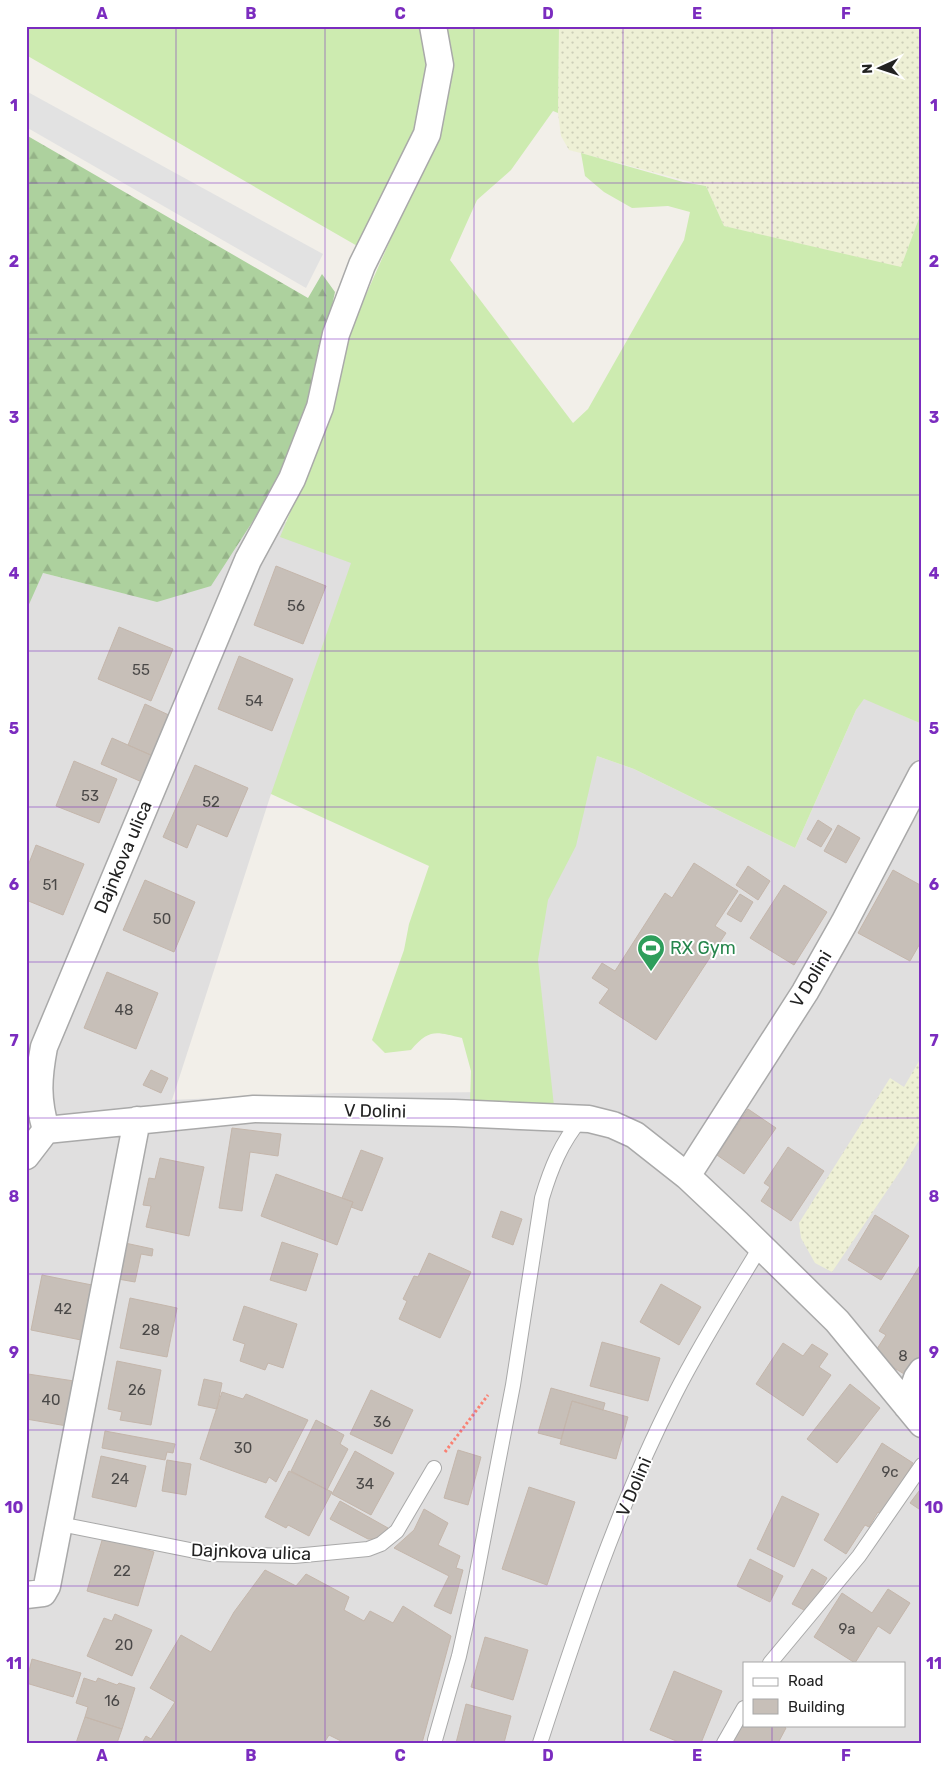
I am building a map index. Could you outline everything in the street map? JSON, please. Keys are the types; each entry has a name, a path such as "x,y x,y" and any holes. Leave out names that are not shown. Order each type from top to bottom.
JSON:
{"street":[{"name":"Dajnkova ulica","path":"46,1130 32,1084 44,1047 248,560 292,479 320,407 336,334 362,266 427,134 440,65 433,26"},
{"name":"V Dolini","path":"687,1176 805,992 844,923 922,774"},
{"name":"V Dolini","path":"46,1130 254,1109 454,1113 580,1119 613,1125 635,1135 687,1176 761,1246 837,1321 914,1415"},
{"path":"26,1595 42,1593 47,1586 137,1120"},
{"path":"26,1156 46,1130"},
{"name":"V Dolini","path":"914,1415 917,1378 922,1371"}],"lane":[{"path":"435,1740 459,1656 513,1385 542,1198 551,1168 567,1135 580,1119"},
{"name":"V Dolini","path":"540,1743 579,1627 635,1481 675,1394 714,1323 761,1246"},
{"path":"771,1662 859,1556 922,1465"},
{"name":"Dajnkova ulica","path":"60,1524 210,1554 294,1556 368,1549 381,1544 397,1531 434,1468"},
{"path":"724,1743 743,1710"}],"path":[{"path":"434,1468 495,1387 499,1383 513,1385"}],"shaded area":[{"path":"26,91 323,254 306,288 26,127"},
{"path":"234,502 357,550 307,786 271,794 172,1100 334,1093 534,1092 532,920 597,756 634,769 795,848 856,710 864,698 922,724 922,1743 26,1743 26,596 43,573 126,594"}],"green space":[{"path":"26,26 425,26 430,59 417,134 359,247 26,55"},
{"path":"442,26 559,26 558,113 553,111 511,170 477,200 450,260 573,423 588,409 684,240 690,212 668,206 632,208 604,192 585,176 581,153 683,182 706,186 724,226 901,267 922,210 922,724 864,699 856,710 795,848 634,769 597,756 576,846 548,900 538,960 554,1106 470,1105 471,1071 462,1038 439,1033 423,1038 411,1050 385,1053 372,1040 404,950 409,924 429,866 271,794 351,563 280,537 330,412 338,386 349,333 432,146"},
{"path":"559,26 922,26 922,210 901,268 724,226 706,186 569,150 561,136 558,113"},
{"path":"26,135 308,298 322,274 335,292 310,408 284,473 211,586 157,602 43,573 26,611"},
{"path":"922,1056 922,1135 903,1167 832,1272 815,1263 801,1238 799,1223 890,1078 904,1087"}],"building":[{"path":"276,566 326,586 303,644 254,625"},
{"path":"119,627 173,649 151,701 98,679"},
{"path":"239,656 293,679 272,731 218,709"},
{"path":"145,704 171,716 153,756 128,745"},
{"path":"112,738 153,756 142,782 101,764"},
{"path":"74,761 117,779 99,823 56,806"},
{"path":"195,765 248,788 227,837 197,824 187,848 163,837"},
{"path":"818,820 832,829 821,847 807,839"},
{"path":"838,825 860,838 846,863 824,851"},
{"path":"36,845 84,864 63,915 26,900 26,871"},
{"path":"694,863 738,891 715,926 726,933 656,1040 599,1003 609,989 592,978 602,963 615,971 665,893 672,898"},
{"path":"748,866 770,881 758,900 736,885"},
{"path":"893,870 922,886 922,940 910,961 858,933"},
{"path":"145,880 195,902 174,952 123,930"},
{"path":"784,885 827,912 794,965 750,938"},
{"path":"740,894 753,902 741,922 727,914"},
{"path":"107,972 158,993 136,1049 84,1028"},
{"path":"151,1070 168,1078 161,1093 143,1085"},
{"path":"748,1109 776,1128 744,1174 717,1155"},
{"path":"232,1128 281,1134 278,1156 250,1152 242,1211 219,1208"},
{"path":"788,1147 824,1171 791,1221 761,1201 770,1187 764,1183"},
{"path":"361,1150 383,1158 362,1211 351,1207 353,1202 342,1198"},
{"path":"160,1158 204,1167 189,1236 146,1227 151,1206 143,1205 149,1178 155,1179"},
{"path":"276,1174 353,1202 337,1245 261,1216"},
{"path":"501,1211 522,1219 513,1245 492,1237"},
{"path":"875,1215 909,1236 881,1280 848,1260"},
{"path":"282,1242 318,1254 306,1291 270,1280"},
{"path":"125,1243 153,1249 152,1256 141,1254 135,1282 118,1279"},
{"path":"429,1253 471,1272 440,1338 399,1319 407,1301 403,1299 414,1276 418,1277"},
{"path":"922,1262 922,1357 909,1377 873,1355 886,1335 879,1331"},
{"path":"42,1275 92,1285 81,1340 31,1330"},
{"path":"661,1284 701,1307 679,1345 640,1322"},
{"path":"130,1298 177,1308 167,1357 120,1348"},
{"path":"244,1306 297,1324 283,1368 268,1363 265,1370 240,1361 245,1344 233,1340"},
{"path":"602,1342 660,1358 648,1401 590,1386"},
{"path":"783,1343 803,1356 812,1344 828,1354 819,1367 831,1375 803,1416 756,1384"},
{"path":"117,1361 161,1370 151,1425 120,1420 122,1412 108,1409"},
{"path":"28,1374 74,1381 67,1426 26,1419"},
{"path":"204,1379 222,1383 217,1409 198,1405"},
{"path":"850,1384 880,1408 837,1463 807,1439"},
{"path":"551,1388 605,1403 603,1410 572,1401 561,1439 538,1433"},
{"path":"371,1390 413,1410 392,1454 350,1434"},
{"path":"222,1392 243,1399 246,1394 308,1420 276,1482 269,1477 266,1483 200,1459"},
{"path":"572,1401 628,1417 616,1459 560,1444"},
{"path":"316,1420 344,1435 340,1444 348,1449 327,1490 291,1471"},
{"path":"105,1431 175,1444 173,1453 167,1452 165,1460 102,1448"},
{"path":"882,1443 913,1463 882,1515 878,1512 869,1527 865,1525 846,1554 824,1540"},
{"path":"458,1450 481,1457 468,1505 444,1498"},
{"path":"355,1451 394,1473 371,1515 332,1494"},
{"path":"101,1456 146,1466 136,1507 92,1497"},
{"path":"167,1460 191,1464 186,1495 162,1491"},
{"path":"289,1471 332,1492 309,1536 288,1525 286,1528 265,1517"},
{"path":"529,1487 575,1502 547,1585 502,1569"},
{"path":"922,1487 922,1511 910,1503"},
{"path":"782,1496 819,1514 794,1567 757,1549"},
{"path":"340,1501 388,1528 377,1539 368,1539 330,1519"},
{"path":"424,1509 448,1523 438,1545 460,1556 456,1568 463,1570 451,1614 434,1606 449,1576 394,1548 414,1530"},
{"path":"103,1537 154,1552 138,1606 87,1591"},
{"path":"750,1559 783,1576 770,1602 737,1586"},
{"path":"812,1569 827,1578 808,1612 792,1604"},
{"path":"265,1570 296,1586 306,1574 349,1597 344,1610 364,1621 370,1611 393,1623 403,1606 451,1636 422,1743 345,1743 329,1735 324,1743 142,1743 146,1736 151,1739 175,1702 150,1688 181,1635 211,1652 234,1612"},
{"path":"888,1589 910,1603 890,1634 878,1626 856,1662 814,1637 842,1593 872,1613"},
{"path":"115,1614 152,1630 132,1676 87,1656 104,1618 112,1621"},
{"path":"485,1637 528,1650 513,1700 471,1687"},
{"path":"32,1659 81,1673 73,1697 26,1683"},
{"path":"674,1671 722,1691 701,1743 681,1743 650,1730"},
{"path":"84,1678 96,1682 98,1678 117,1685 119,1683 135,1688 122,1729 85,1717 88,1707 76,1703"},
{"path":"466,1704 511,1716 504,1743 456,1743"},
{"path":"85,1717 122,1729 117,1743 76,1743"},
{"path":"743,1721 743,1726 783,1726 786,1728 778,1743 731,1743"}],"place":[{"name":"RX Gym","path":"651,972"}]}
